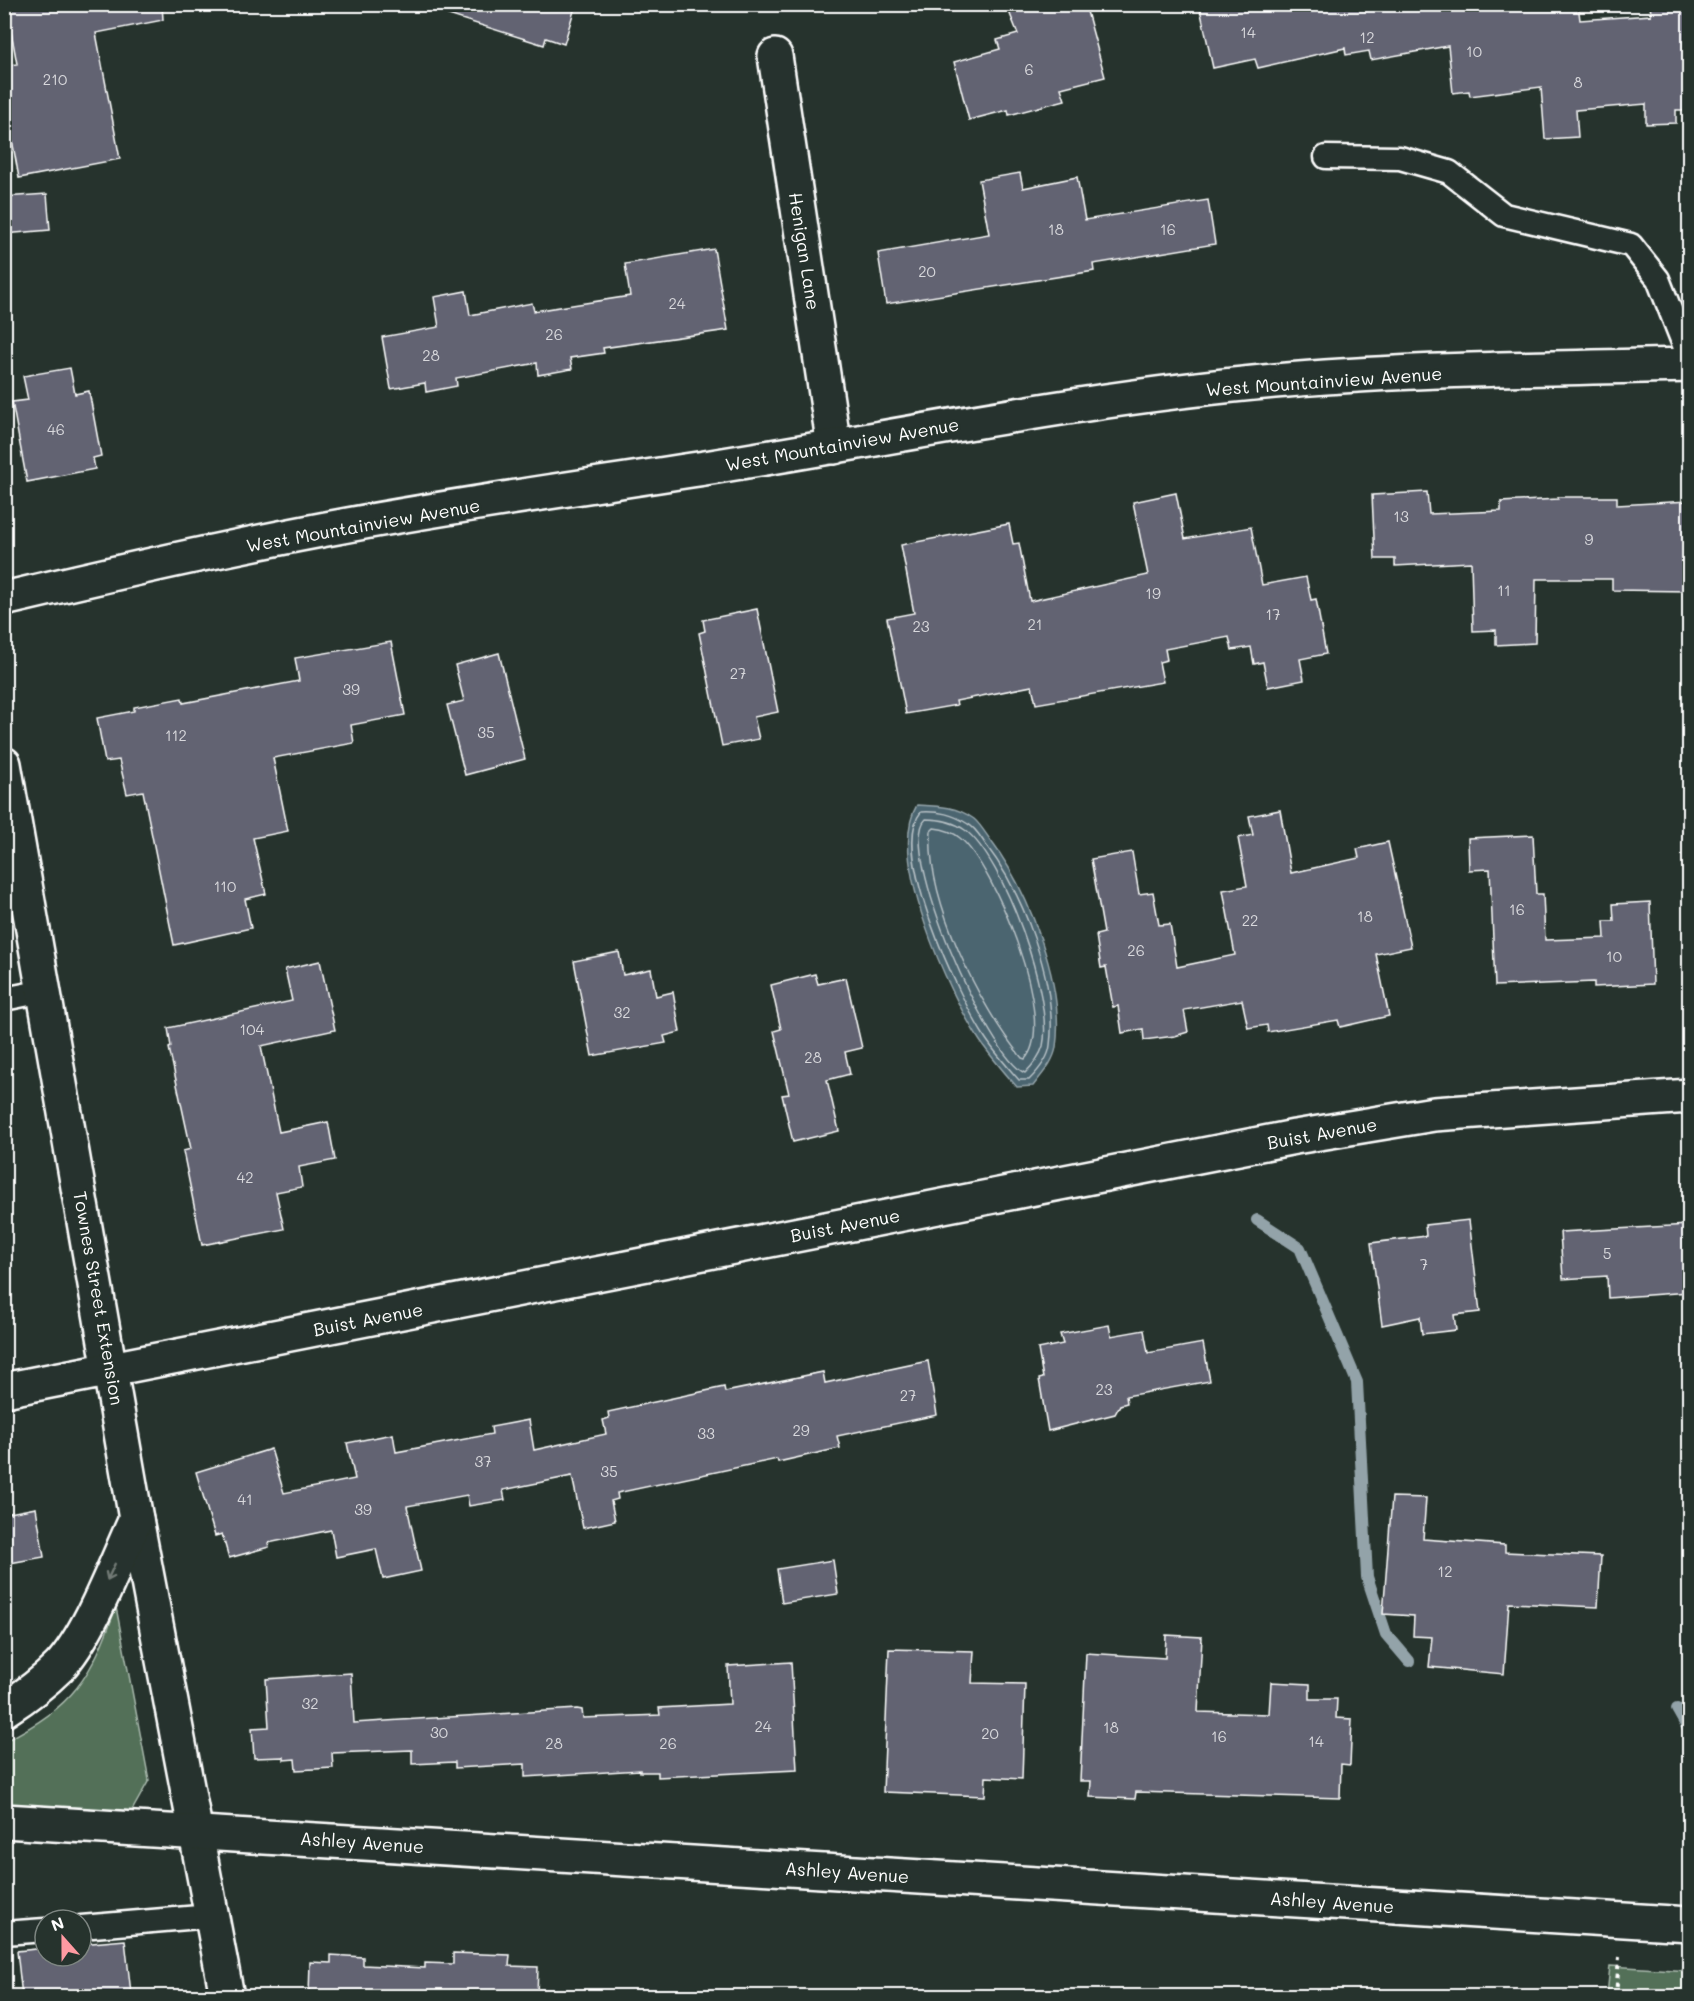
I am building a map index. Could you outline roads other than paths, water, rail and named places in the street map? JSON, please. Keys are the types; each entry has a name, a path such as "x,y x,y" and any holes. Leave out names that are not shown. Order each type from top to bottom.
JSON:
{"street":[{"name":"Henigan Lane","path":"775,56 834,447"},
{"name":"West Mountainview Avenue","path":"4,599 151,564 350,524 834,447 981,420 1192,390 1290,380 1548,368 1689,365"},
{"name":"Townes Street Extension","path":"4,764 112,1369 136,1519 227,1996"},
{"name":"Buist Avenue","path":"4,1390 1296,1137 1434,1114 1689,1096"},
{"path":"4,1710 34,1690 60,1665 78,1641 136,1519"},
{"name":"Ashley Avenue","path":"4,1821 1689,1924"}],"lane":[{"path":"1326,157 1400,158 1449,172 1504,215 1631,244 1658,279 1689,360"},
{"path":"4,999 44,991"},
{"path":"93,1926 211,1916"},
{"path":"4,1933 33,1931"}],"water":[{"path":"917,805 954,809 976,821 1005,861 1030,911 1049,967 1055,995 1057,1022 1055,1053 1033,1086 1017,1087 980,1041 938,959 915,890 909,857 910,828"}],"waterway":[{"path":"1257,1220 1300,1248 1357,1382 1367,1577 1386,1634 1409,1661"},
{"path":"1677,1709 1690,1732"}]}
